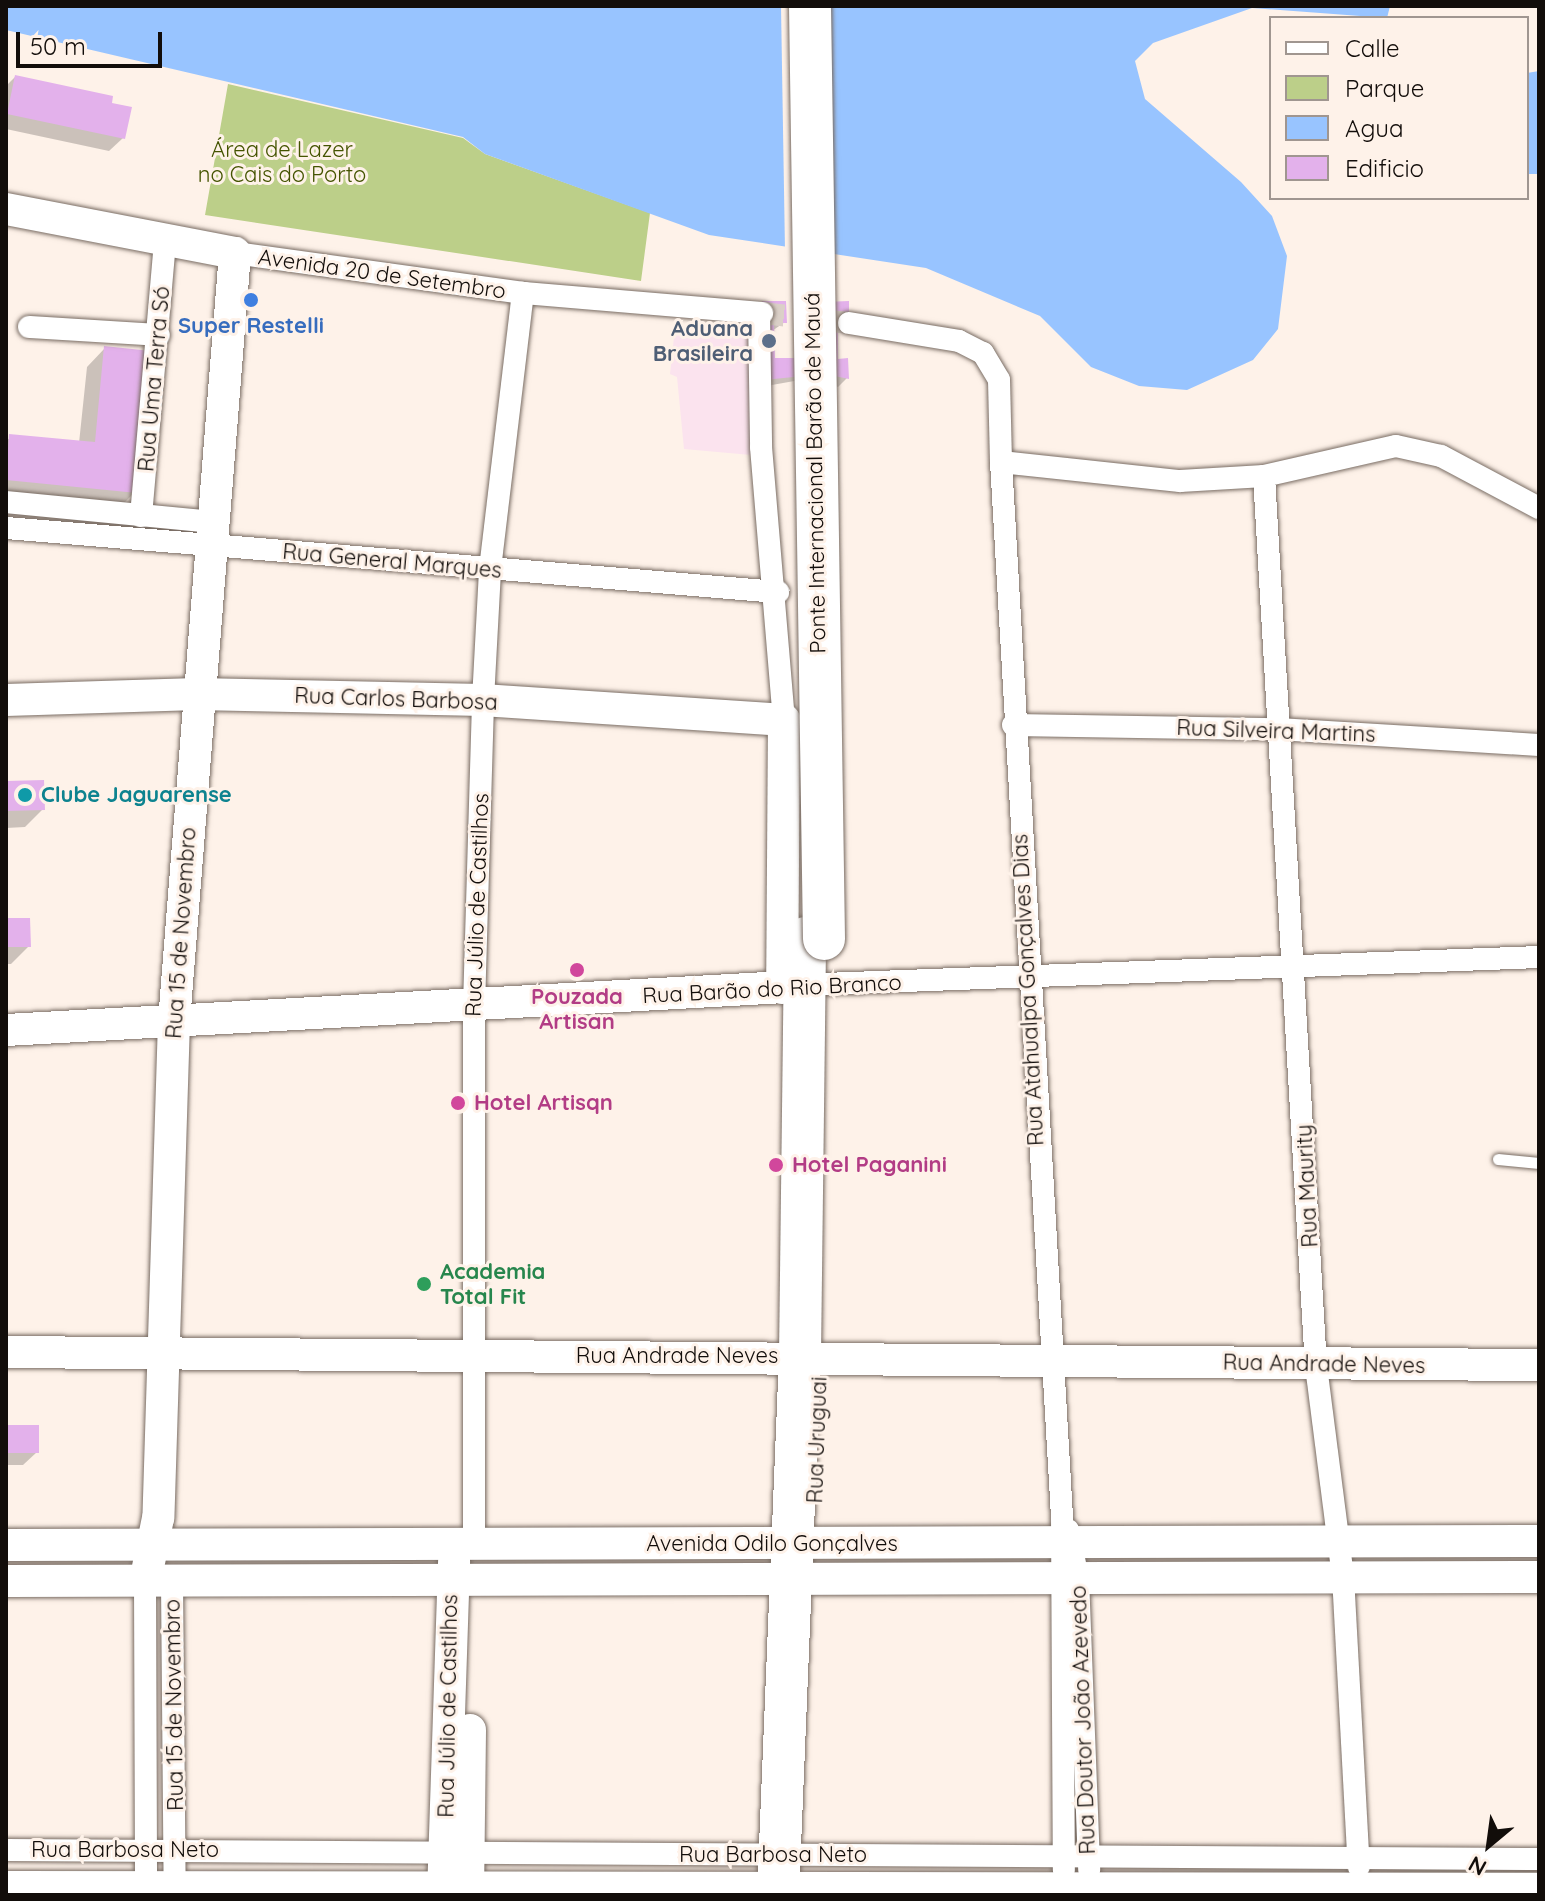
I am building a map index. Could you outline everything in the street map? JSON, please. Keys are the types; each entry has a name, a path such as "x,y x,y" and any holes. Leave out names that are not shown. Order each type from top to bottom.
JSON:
{"highway":[{"name":"Ponte Internacional Barão de Mauá","path":"794,6 814,939"},
{"name":"Ponte Internacional Barão de Mauá","path":"810,6 814,939"},
{"name":"Rua Uruguai","path":"792,1878 810,1356 803,986 814,939"}],"street":[{"name":"Avenida 20 de Setembro","path":"6,209 165,242 523,293 761,313 761,447 778,592"},
{"name":"Rua Uma Terra Só","path":"141,516 165,242"},
{"name":"Rua 15 de Novembro","path":"146,1889 174,1021 197,694 214,534 235,253"},
{"name":"Rua Júlio de Castilhos","path":"455,1890 471,1356 474,1006 483,700 490,569 523,293"},
{"name":"Rua Atahualpa Gonçalves Dias","path":"849,323 959,341 983,353 999,380 1026,979 1050,1358 1065,1536"},
{"path":"29,327 159,335"},
{"path":"1001,462 1127,479 1264,476 1396,446 1441,456 1539,508"},
{"name":"Rua Maurity","path":"1264,476 1295,965 1316,1366 1333,1543 1343,1576 1360,1890"},
{"path":"6,502 141,516 214,534"},
{"name":"Rua General Marques","path":"6,528 214,534 490,569 778,592"},
{"path":"778,592 803,986"},
{"name":"Rua Carlos Barbosa","path":"6,700 197,694 483,700 784,720"},
{"name":"Rua Silveira Martins","path":"1013,725 1278,729 1539,745"},
{"name":"Rua Barão do Rio Branco","path":"6,1030 803,986 1539,957"},
{"name":"Rua Andrade Neves","path":"6,1352 1050,1358 1316,1366 1539,1365"},
{"name":"Avenida Odilo Gonçalves","path":"6,1581 620,1579 1065,1536 1333,1543 1539,1541"},
{"name":"Rua Doutor João Azevedo","path":"1065,1536 1090,1888"},
{"name":"Avenida Odilo Gonçalves","path":"6,1545 158,1537 466,1537 1069,1578 1539,1577"},
{"path":"1462,1543 1462,1577"},
{"path":"619,1545 620,1579"},
{"name":"Rua Doutor João Azevedo","path":"1064,1888 1069,1578"},
{"name":"Rua 15 de Novembro","path":"158,1582 176,1850 175,1890"},
{"name":"Rua Barbosa Neto","path":"6,1850 523,1853 792,1878 1064,1888 1360,1890 1539,1884"},
{"path":"523,1853 523,1884"},
{"name":"Rua Barbosa Neto","path":"6,1882 175,1890 455,1890 523,1884 792,1878 1063,1856 1358,1855 1539,1859"},
{"path":"1474,1858 1474,1884"}],"lane":[{"path":"1498,1159 1539,1163"}],"shaded area":[{"path":"675,328 751,332 751,455 684,449 677,377 670,374"}],"green space":[{"name":"Área de Lazer no Cais do Porto","path":"228,84 463,138 485,154 650,213 641,281 205,215"}],"water":[{"path":"6,6 1390,6 1388,16 1252,8 1153,43 1135,61 1145,99 1241,182 1272,216 1287,256 1278,329 1253,360 1187,390 1139,386 1091,367 1040,316 926,268 709,235 485,154 463,137 6,30"},
{"path":"1539,71 1539,174 1529,174 1529,73"}],"pier":[{"path":"781,6 819,6 823,256 785,251"}],"building":[{"path":"15,75 113,96 112,103 132,107 125,139 7,114"},
{"path":"762,301 786,301 787,323 774,323 775,358 825,358 824,302 849,301 849,323 838,324 838,359 848,358 849,379 825,374 763,380"},
{"path":"104,346 151,351 137,493 6,480 9,434 95,442"},
{"name":"Clube Jaguarense","path":"44,780 45,810 6,811 6,781"},
{"path":"6,918 30,918 31,947 6,947"},
{"path":"6,1425 39,1425 39,1453 6,1453"}],"tunnel":[{"path":"762,313 849,323"}],"place":[{"name":"Super Restelli","path":"251,300"},
{"name":"Aduana Brasileira","path":"769,341"},
{"name":"Clube Jaguarense","path":"25,795"},
{"name":"Pouzada Artisan","path":"577,970"},
{"name":"Hotel Artisqn","path":"458,1103"},
{"name":"Hotel Paganini","path":"776,1165"},
{"name":"Academia Total Fit","path":"424,1284"}]}
